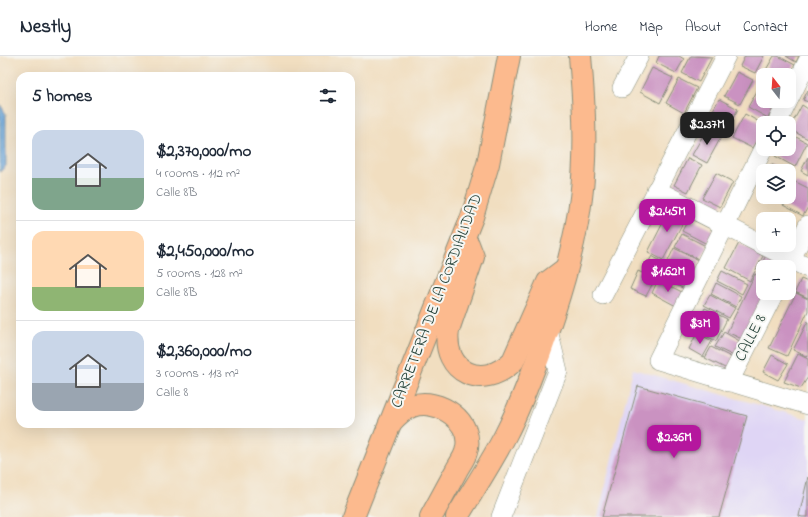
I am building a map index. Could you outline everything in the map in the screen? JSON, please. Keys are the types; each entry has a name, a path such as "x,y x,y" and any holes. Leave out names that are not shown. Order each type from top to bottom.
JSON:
{"highway":[{"name":"CARRETERA DE LA CORDIALIDAD","path":"353,517 465,238 488,164 510,56"},
{"path":"457,517 506,434 530,381 548,330 567,267 581,198 585,148 580,56"},
{"path":"465,238 473,257 448,330 446,342 449,355 453,362 466,373 478,376 491,376 504,370 513,361 548,282 567,267"},
{"path":"390,423 399,414 411,406 432,404 449,412 459,421 463,428 466,438 466,452 431,517"}],"street":[{"path":"622,88 640,56"},
{"path":"603,295 726,56"},
{"path":"796,84 808,61"},
{"path":"759,156 724,225 676,327 658,360 729,382 806,400"},
{"path":"656,190 724,225 783,260"},
{"path":"790,260 808,225"},
{"path":"796,265 808,268"},
{"name":"CALLE 8","path":"729,382 770,300"},
{"path":"501,517 558,371 548,330"}],"shaded area":[{"path":"633,369 808,419 808,517 598,517"}],"water":[{"path":"0,104 6,114 6,166 0,172"}],"building":[{"path":"659,56 679,56 684,59 676,73 656,63"},
{"path":"691,56 712,57 699,82 682,73"},
{"path":"745,56 764,56 758,68 756,68 755,73 740,66"},
{"path":"774,56 778,56 795,65 793,68 767,68"},
{"path":"786,56 799,56 796,62"},
{"path":"652,68 673,78 660,103 640,92"},
{"path":"737,72 753,80 740,104 724,96"},
{"path":"679,79 697,88 684,113 666,103"},
{"path":"808,90 808,102 803,100"},
{"path":"756,93 756,108 773,108 769,116 764,116 748,107"},
{"path":"719,99 738,109 724,135 705,125"},
{"path":"802,105 808,109 808,139 796,133 796,116"},
{"path":"745,114 756,120 756,141 752,148 732,138"},
{"path":"706,130 721,137 707,163 692,155"},
{"path":"796,137 807,143 796,165 790,164 775,156 796,156"},
{"path":"808,157 808,175 801,171"},
{"path":"688,158 702,165 688,192 674,185"},
{"path":"716,173 733,182 720,207 702,198"},
{"path":"796,182 808,188 808,207 803,216 783,205 796,204"},
{"path":"671,207 687,215 663,260 648,252"},
{"path":"689,218 715,231 707,244 682,231"},
{"path":"682,234 708,247 700,260 675,247"},
{"path":"739,243 763,256 761,260 756,260 756,269 750,281 726,268"},
{"path":"674,248 700,261 692,274 668,261"},
{"path":"766,255 776,260 764,260"},
{"path":"652,256 666,264 658,278 655,279 646,296 630,289 638,271 642,273"},
{"path":"669,263 694,277 686,290 662,277"},
{"path":"722,271 747,284 742,294 717,281"},
{"path":"755,274 756,300 762,300 742,339 727,332"},
{"path":"801,279 808,282 808,298 796,292"},
{"path":"658,280 684,293 676,306 652,293"},
{"path":"716,283 741,296 736,307 711,294"},
{"path":"796,293 808,299 808,311 787,356 769,348 793,300 796,300"},
{"path":"710,295 735,308 729,318 704,305"},
{"path":"705,308 727,319 716,341 694,330"},
{"path":"808,321 808,357 793,350"},
{"path":"724,332 743,343 736,357 715,347"},
{"path":"697,333 712,341 703,357 689,349"},
{"path":"711,347 735,359 729,370 705,358"},
{"path":"798,354 808,359 808,377 801,388 784,382"},
{"path":"772,355 788,364 778,380 763,372"},
{"path":"638,386 747,416 719,517 602,517"},
{"path":"808,477 808,517 802,517 799,516"}]}
